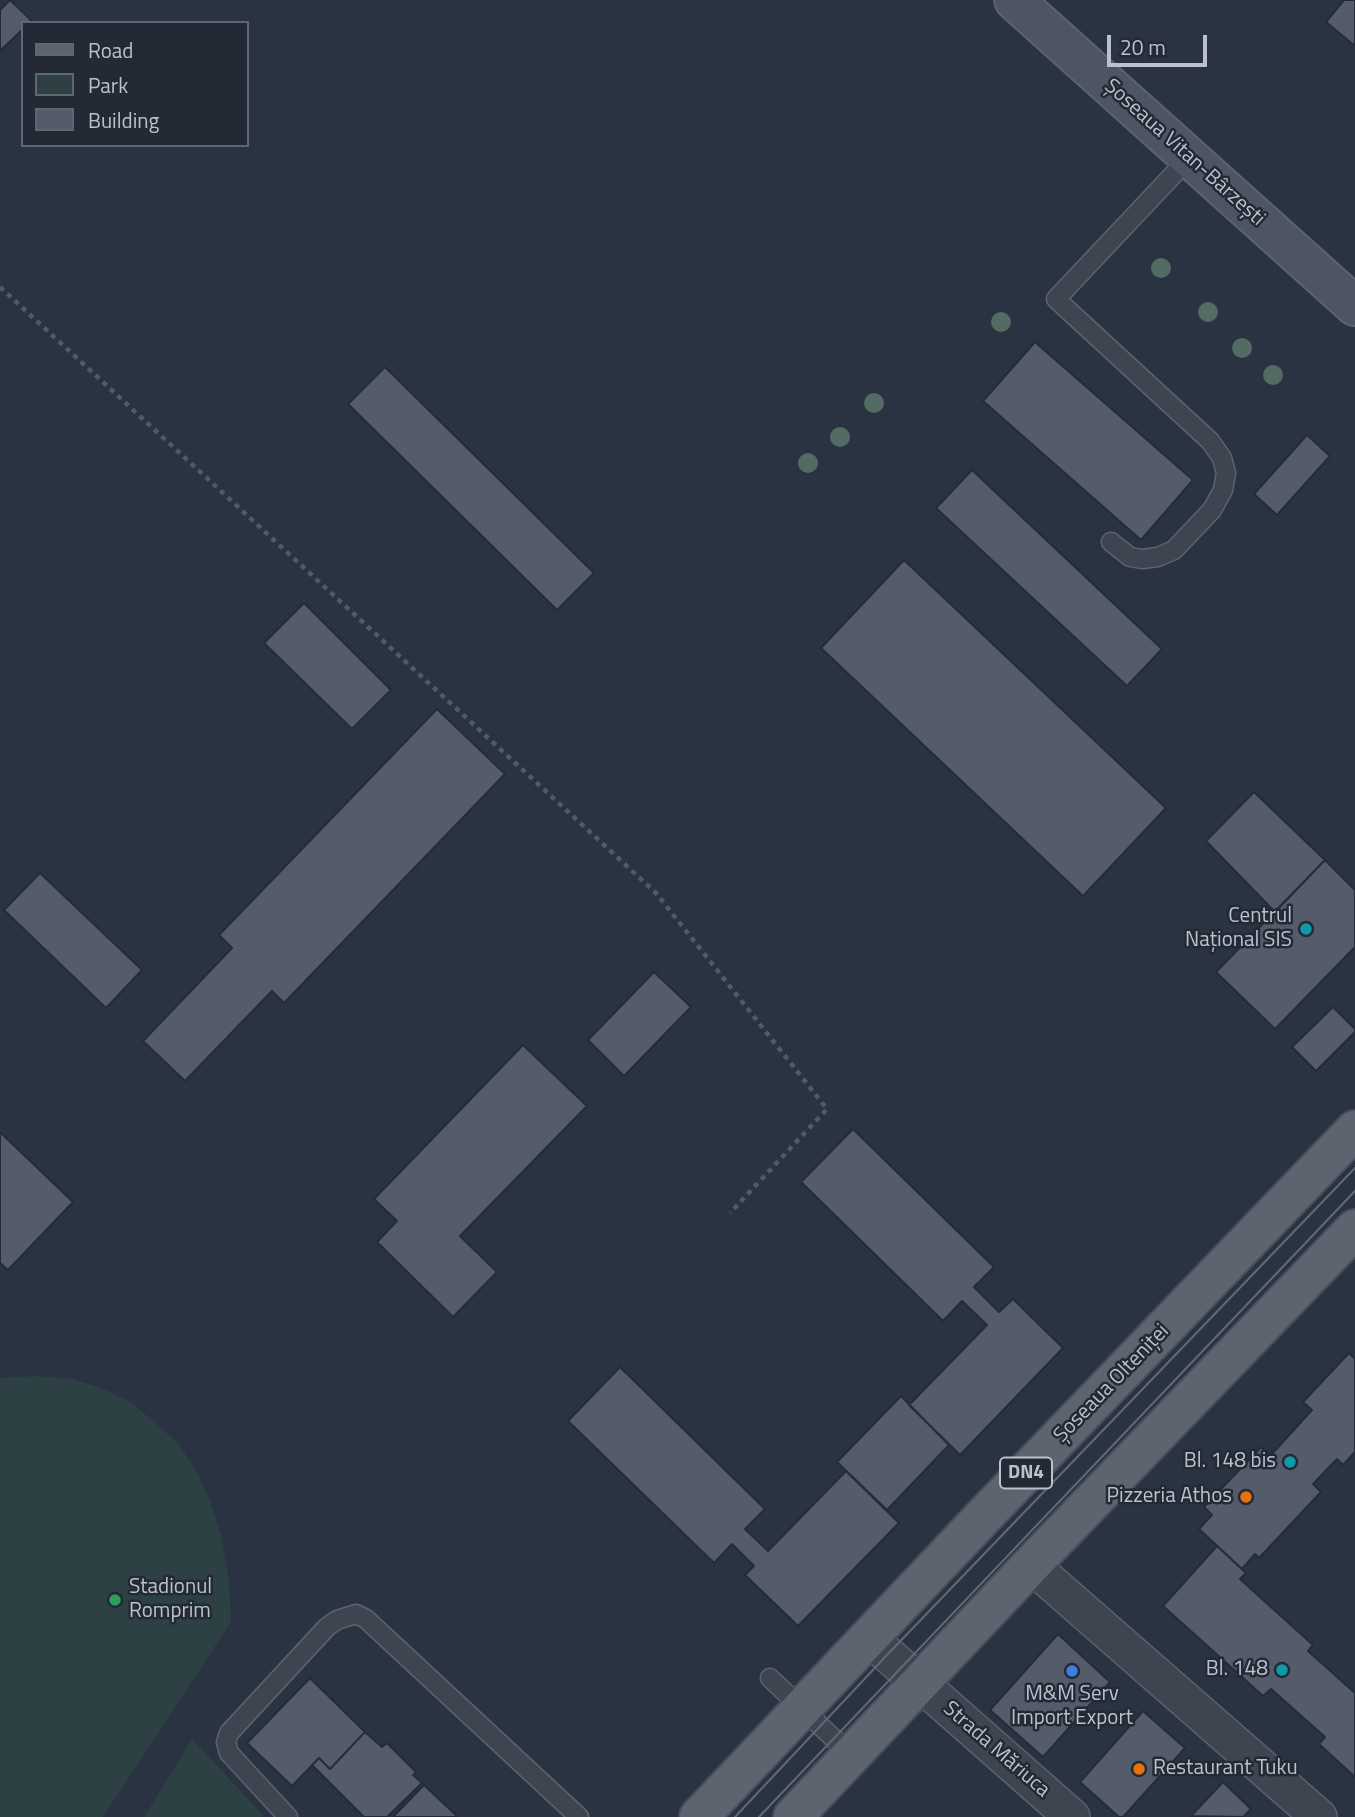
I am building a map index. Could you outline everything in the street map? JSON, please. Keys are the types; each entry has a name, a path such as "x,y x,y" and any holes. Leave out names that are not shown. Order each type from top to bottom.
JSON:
{"main road":[{"name":"Șoseaua Vitan-Bârzești","path":"1014,0 1355,306"},
{"name":"Șoseaua Olteniței","path":"699,1817 1355,1130"},
{"path":"793,1817 1031,1564 1349,1248"}],"street":[{"path":"1031,1564 1319,1817"},
{"path":"869,1638 919,1683"},
{"name":"Strada Măriuca","path":"919,1683 1072,1817"}],"lane":[{"path":"1111,542 1130,557 1143,559 1158,557 1174,550 1212,510 1223,491 1226,473 1222,458 1210,441 1056,299 1189,158"},
{"path":"288,1817 229,1753 226,1742 229,1733 327,1628 337,1619 356,1614 366,1619 579,1817"},
{"path":"770,1678 851,1755"}],"path":[{"path":"0,288 656,893 827,1109 730,1213"}],"green space":[{"name":"Stadionul Romprim","path":"38,1376 71,1379 99,1387 131,1402 178,1443 197,1472 210,1500 221,1536 229,1579 231,1622 103,1817 0,1817 0,1378"},
{"path":"192,1739 263,1815 261,1817 144,1817"}],"building":[{"path":"10,0 31,20 21,21 21,31 0,51 0,10"},
{"path":"1344,0 1355,0 1355,46 1326,22"},
{"path":"1035,342 1193,480 1141,540 983,401"},
{"path":"385,367 594,573 557,610 348,404"},
{"path":"1307,435 1330,456 1277,515 1254,494"},
{"path":"972,470 1162,649 1127,686 936,508"},
{"path":"904,560 1166,808 1083,896 821,648"},
{"path":"304,603 391,690 352,729 264,643"},
{"path":"437,709 505,774 284,1003 272,991 185,1081 143,1041 232,948 219,935"},
{"path":"1254,792 1325,860 1275,912 1206,841"},
{"name":"Centrul Național SIS","path":"1325,860 1355,890 1355,947 1275,1029 1216,972"},
{"path":"40,873 142,970 106,1008 4,910"},
{"path":"654,972 691,1007 624,1076 588,1040"},
{"path":"1333,1007 1355,1032 1316,1071 1292,1047"},
{"path":"523,1045 587,1106 460,1236 497,1272 453,1317 377,1242 397,1221 374,1199"},
{"path":"853,1129 994,1267 974,1287 999,1312 1013,1299 1063,1348 960,1455 909,1405 987,1325 962,1301 943,1321 801,1182"},
{"path":"0,1132 73,1202 8,1270 0,1263"},
{"name":"Bl. 148 bis","path":"1349,1353 1355,1359 1355,1452 1343,1465 1337,1459 1313,1484 1321,1492 1259,1558 1255,1554 1242,1569 1199,1529 1212,1515 1204,1507 1261,1447 1270,1456 1312,1410 1303,1402"},
{"path":"620,1367 765,1509 745,1529 768,1551 846,1471 899,1523 798,1626 745,1575 754,1566 732,1544 714,1563 568,1421"},
{"path":"901,1396 949,1445 887,1510 837,1462"},
{"name":"Bl. 148","path":"1217,1546 1246,1573 1240,1579 1313,1645 1308,1651 1355,1693 1355,1777 1319,1744 1325,1737 1271,1689 1263,1696 1163,1606"},
{"path":"1058,1634 1110,1682 1043,1757 990,1710"},
{"path":"310,1678 365,1732 330,1769 319,1758 292,1786 247,1743"},
{"path":"1143,1711 1185,1748 1123,1817 1119,1817 1080,1782"},
{"path":"365,1732 382,1747 387,1743 416,1772 413,1775 422,1783 387,1817 364,1817 312,1765 319,1758 330,1769"},
{"path":"1223,1782 1251,1809 1243,1817 1191,1816"},
{"path":"424,1785 458,1817 393,1817"}],"tram line":[{"path":"735,1817 1355,1168"},
{"path":"759,1817 1355,1191"}],"place":[{"name":"Centrul Național SIS","path":"1306,929"},
{"name":"Bl. 148 bis","path":"1290,1462"},
{"name":"Pizzeria Athos","path":"1246,1497"},
{"name":"Stadionul Romprim","path":"115,1600"},
{"name":"Bl. 148","path":"1282,1670"},
{"name":"M&M Serv Import Export","path":"1072,1671"},
{"name":"Restaurant Tuku","path":"1139,1769"}]}
